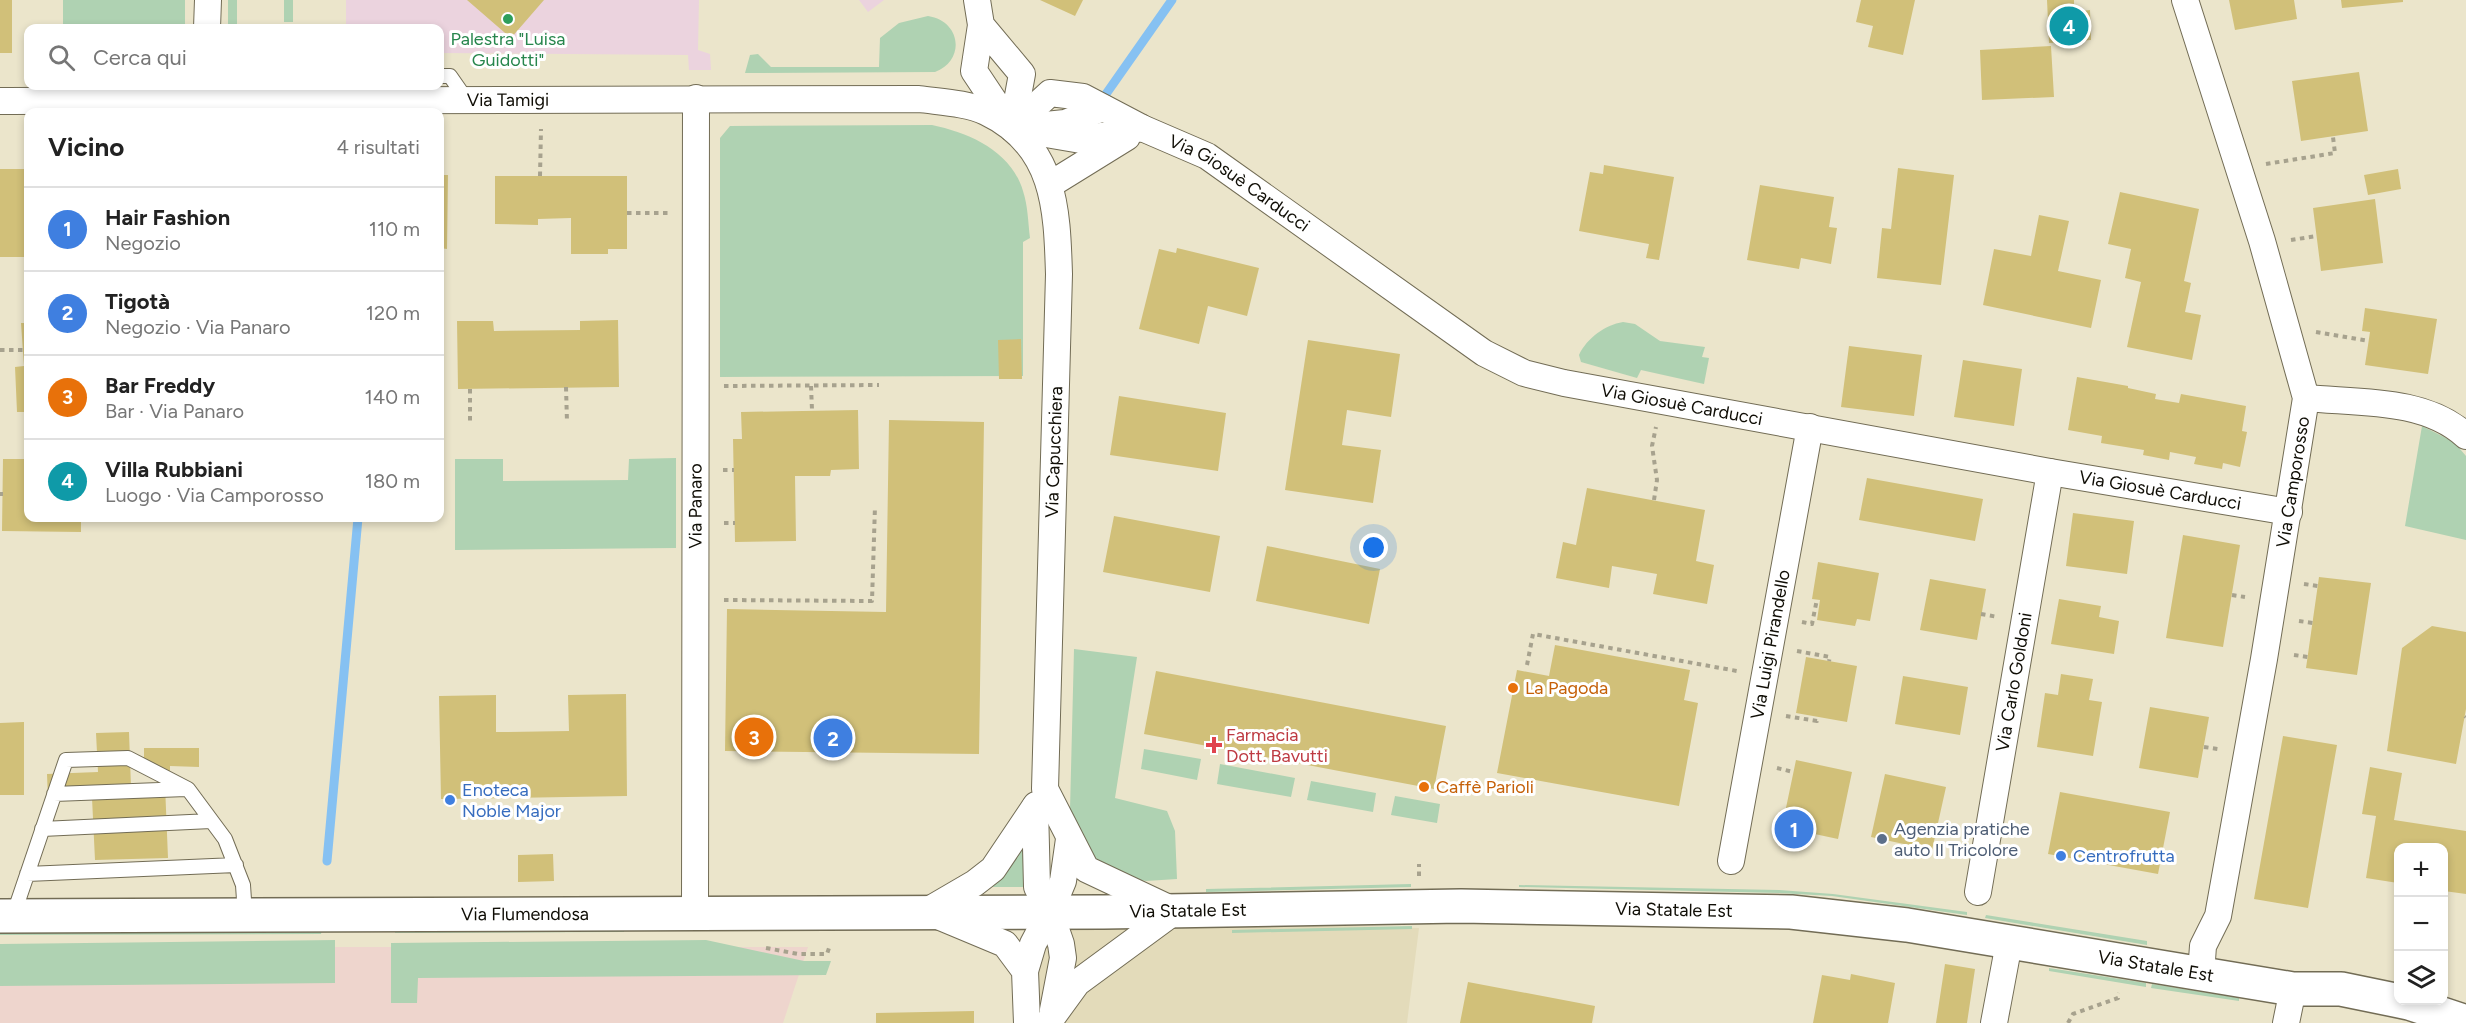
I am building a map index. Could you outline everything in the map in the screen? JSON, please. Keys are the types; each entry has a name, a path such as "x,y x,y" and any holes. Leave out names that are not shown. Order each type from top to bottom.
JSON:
{"street":[{"path":"207,24 208,0"},
{"name":"Via Capucchiera","path":"977,0 981,26 974,71 1012,128 1040,161 1051,183 1058,228 1059,274 1037,887 1050,912 1061,944 1063,958 1050,1020"},
{"name":"Via Camporosso","path":"2185,0 2262,241 2306,398 2289,512 2218,916 2203,946 2201,974"},
{"path":"981,26 1022,74 1012,128 1081,140 1142,128"},
{"name":"Via Tamigi","path":"0,101 206,93 349,93 466,99 918,99 985,111 1012,128"},
{"name":"Via Panaro","path":"695,912 696,98"},
{"name":"Via Giosuè Carducci","path":"1012,128 1065,123 1103,108 1142,128 1207,156 1484,353 1524,373 1564,383 2050,472 2289,512"},
{"path":"1051,183 1142,128"},
{"path":"2306,398 2399,406 2453,423 2466,435"},
{"name":"Via Luigi Pirandello","path":"1731,861 1810,427"},
{"name":"Via Carlo Goldoni","path":"1978,892 2050,472"},
{"path":"927,911 975,883 993,869 1040,798"},
{"name":"Via Capucchiera","path":"1040,798 1069,839 1086,869 1174,911"},
{"path":"1027,1023 1025,971 1033,944 1063,881 1069,839"},
{"name":"Via Statale Est","path":"1050,912 1461,906 1791,912 1907,925 2293,989 2342,989 2409,1003 2466,1022"},
{"path":"927,911 1005,944 1025,971"},
{"path":"1050,1020 1077,984 1174,911"},
{"name":"Via Flumendosa","path":"6,916 1050,912"},
{"path":"1994,1023 2009,943"},
{"path":"2286,1023 2293,989"},
{"name":"Via Statale Est","path":"2293,989 2338,1006 2409,1023"}],"lane":[{"path":"444,76 450,76 466,99"},
{"path":"6,916 27,874 66,760 128,758 188,789 212,821 225,839 236,865 243,885 245,915"},
{"path":"54,794 188,789"},
{"path":"42,829 212,821"},
{"path":"27,874 236,865"}],"path":[{"path":"540,123 540,176"},
{"path":"2254,166 2335,153 2333,137"},
{"path":"627,213 673,213"},
{"path":"2288,240 2317,236"},
{"path":"2306,330 2369,341"},
{"path":"0,350 23,350"},
{"path":"718,386 879,385"},
{"path":"811,386 812,410"},
{"path":"566,387 567,422"},
{"path":"470,389 470,423"},
{"path":"1654,500 1657,480 1652,446 1658,417"},
{"path":"717,600 872,601 875,506"},
{"path":"1794,621 1812,624 1817,599"},
{"path":"1527,665 1533,634 1746,673"},
{"path":"1788,650 1830,657 1829,661"},
{"path":"2285,654 2308,657"},
{"path":"1777,715 1817,721 1818,717"},
{"path":"1419,864 1419,879"},
{"path":"2068,1023 2073,1014 2118,998 2120,986"}],"shaded area":[{"path":"346,0 699,0 698,50 710,54 711,70 689,70 688,55 444,53 444,24 346,24"},
{"path":"859,0 884,0 868,12"},
{"path":"1044,917 1419,928 1407,1023 1033,1023"},
{"path":"0,947 808,947 783,1023 0,1023"}],"green space":[{"path":"63,0 185,0 185,24 63,24"},
{"path":"228,0 237,0 237,24 228,24"},
{"path":"284,0 293,0 293,22 284,22"},
{"path":"928,16 939,19 947,25 955,41 952,59 935,72 745,73 750,55 758,54 771,67 879,67 880,38 899,23"},
{"path":"932,125 961,133 987,146 1009,165 1023,191 1030,238 1023,242 1023,376 720,377 720,138 730,126"},
{"path":"1623,322 1635,324 1660,341 1705,347 1702,357 1709,358 1704,384 1641,370 1637,378 1581,362 1579,355 1582,349 1597,333"},
{"path":"2422,426 2454,442 2466,456 2466,540 2405,526"},
{"path":"676,458 676,548 455,550 455,459 503,459 503,481 628,480 629,459"},
{"path":"1074,649 1137,657 1115,798 1167,811 1175,831 1177,879 1146,881 1130,878 1095,861 1082,844 1070,810"},
{"path":"1144,749 1201,759 1197,780 1141,769"},
{"path":"1220,764 1295,778 1291,797 1217,784"},
{"path":"1311,781 1376,793 1373,812 1307,800"},
{"path":"1395,796 1440,804 1437,823 1391,815"},
{"path":"1024,846 1024,887 988,887"},
{"path":"1411,884 1411,887 1206,892 1206,889"},
{"path":"1519,885 1779,890 1833,894 1967,912 1967,915 1832,896 1519,887"},
{"path":"1986,915 2147,941 2147,945 1985,918"},
{"path":"1412,926 1412,929 1232,933 1232,930"},
{"path":"624,927 624,932 395,933 395,929"},
{"path":"322,929 321,934 0,935 0,931"},
{"path":"335,940 335,983 0,986 0,944"},
{"path":"706,940 804,961 831,961 826,975 418,978 417,1003 391,1003 391,943"},
{"path":"2049,968 2146,983 2146,987 2049,971"},
{"path":"2152,984 2239,998 2239,1001 2151,988"}],"building":[{"path":"0,0 12,0 12,53 0,53"},
{"name":"Palestra \"Luisa Guidotti\"","path":"467,0 544,0 511,38"},
{"path":"1040,0 1083,0 1075,16"},
{"path":"1861,0 1915,0 1903,55 1868,47 1873,26 1856,22"},
{"path":"2047,0 2074,0 2074,12 2090,10 2091,40 2049,43"},
{"path":"2229,0 2294,0 2297,19 2235,30"},
{"path":"2341,0 2403,0 2403,2 2342,8"},
{"path":"2051,46 2054,97 1982,100 1980,50"},
{"path":"2359,72 2368,131 2301,141 2292,81"},
{"path":"1604,165 1674,177 1659,260 1646,258 1649,244 1579,231 1590,172 1603,174"},
{"path":"1898,168 1954,175 1941,285 1877,278 1882,228 1891,229"},
{"path":"0,169 24,169 24,257 0,257"},
{"path":"2398,169 2401,189 2368,195 2364,175"},
{"path":"444,175 448,175 447,249 444,249"},
{"path":"495,176 627,176 627,249 608,249 608,254 571,254 571,218 538,219 538,225 495,224"},
{"path":"1760,185 1834,197 1829,227 1837,228 1831,264 1801,258 1799,269 1747,260"},
{"path":"2120,192 2199,209 2184,281 2191,283 2185,312 2201,315 2192,360 2127,347 2141,282 2125,278 2131,249 2108,244"},
{"path":"2375,199 2383,263 2321,271 2313,208"},
{"path":"2039,215 2069,221 2058,271 2101,280 2091,328 1983,305 1994,249 2031,256"},
{"path":"1177,248 1259,268 1247,316 1208,306 1199,344 1139,329 1159,249 1176,253"},
{"path":"2365,308 2437,319 2428,374 2365,365 2370,332 2362,331"},
{"path":"618,320 619,387 458,389 457,321 493,321 494,331 580,330 580,321"},
{"path":"21,323 24,323 24,366"},
{"path":"1021,339 1022,379 999,379 998,340"},
{"path":"1308,340 1400,354 1391,417 1347,410 1342,445 1381,450 1373,503 1285,490"},
{"path":"1849,346 1922,355 1914,416 1841,407"},
{"path":"1963,360 2022,369 2014,426 1954,417"},
{"path":"24,366 24,412 17,412 15,367"},
{"path":"2077,377 2128,386 2128,388 2156,394 2155,399 2179,403 2181,394 2246,406 2242,431 2247,432 2240,467 2223,463 2222,469 2194,464 2196,457 2170,452 2169,460 2143,455 2144,450 2101,443 2102,436 2068,430"},
{"path":"1119,396 1226,413 1218,471 1110,455"},
{"path":"858,410 859,469 831,470 830,476 795,476 796,541 735,542 733,439 742,439 741,412"},
{"path":"889,420 984,422 979,754 725,751 727,609 886,612"},
{"path":"3,459 24,459 24,522 81,522 81,532 2,531"},
{"path":"1867,478 1983,499 1975,541 1859,520"},
{"path":"1587,488 1705,510 1696,561 1714,565 1707,604 1653,594 1657,574 1612,566 1609,588 1556,578 1563,542 1576,545"},
{"path":"2073,513 2134,521 2127,574 2066,566"},
{"path":"1114,516 1220,536 1210,592 1103,572"},
{"path":"2183,535 2240,545 2223,647 2166,638"},
{"path":"1267,546 1380,569 1369,624 1256,601"},
{"path":"1818,562 1879,573 1870,621 1857,619 1855,626 1817,620 1820,600 1812,599"},
{"path":"2319,577 2371,583 2357,675 2306,668"},
{"path":"1930,579 1986,589 1977,640 1920,630"},
{"path":"2059,599 2101,606 2099,617 2119,621 2114,654 2051,644"},
{"path":"2432,626 2466,632 2466,709 2456,764 2387,751 2402,648"},
{"path":"1555,645 1690,670 1684,700 1698,703 1679,806 1497,773 1517,670 1549,676"},
{"path":"1806,657 1857,666 1847,722 1796,713"},
{"path":"1156,671 1446,726 1434,789 1144,734"},
{"path":"2061,674 2093,679 2089,700 2102,702 2093,756 2037,747 2045,693 2058,695"},
{"path":"1903,676 1968,687 1960,735 1895,724"},
{"path":"626,694 627,796 441,799 439,696 496,695 496,732 506,732 569,731 568,695"},
{"path":"2150,707 2209,717 2198,778 2139,768"},
{"path":"24,722 24,795 0,795 0,723"},
{"path":"129,732 131,787 165,785 168,858 95,860 92,798 48,800 47,774 98,772 96,733"},
{"path":"2283,736 2337,745 2308,908 2254,899"},
{"path":"144,748 199,748 199,767 170,766 170,773 144,773"},
{"path":"1796,760 1852,772 1838,839 1782,827"},
{"path":"2370,767 2402,773 2394,820 2466,831 2466,894 2448,892 2448,843 2394,843 2394,882 2366,878 2376,816 2362,814"},
{"path":"1885,774 1946,787 1932,850 1871,837"},
{"path":"2060,792 2170,812 2158,874 2048,854"},
{"path":"553,854 554,881 518,882 518,855"},
{"path":"1945,964 1975,969 1967,1023 1936,1023"},
{"path":"1851,974 1895,983 1888,1023 1813,1023 1822,975 1850,980"},
{"path":"1468,982 1595,1006 1592,1023 1460,1023"},
{"path":"974,1011 974,1023 876,1023 876,1013"}],"waterway":[{"path":"1106,94 1172,0"},
{"path":"327,861 358,522"}],"place":[{"name":"Palestra \"Luisa Guidotti\"","path":"508,19"},
{"name":"Villa Rubbiani","path":"2069,26"},
{"name":"La Pagoda","path":"1513,688"},
{"name":"Bar Freddy","path":"754,737"},
{"name":"Tigotà","path":"833,738"},
{"name":"Farmacia Dott. Bavutti","path":"1214,745"},
{"name":"Caffè Parioli","path":"1424,787"},
{"name":"Enoteca Noble Major","path":"450,800"},
{"name":"Hair Fashion","path":"1794,829"},
{"name":"Agenzia pratiche auto Il Tricolore","path":"1882,839"},
{"name":"Centrofrutta","path":"2061,856"}]}
